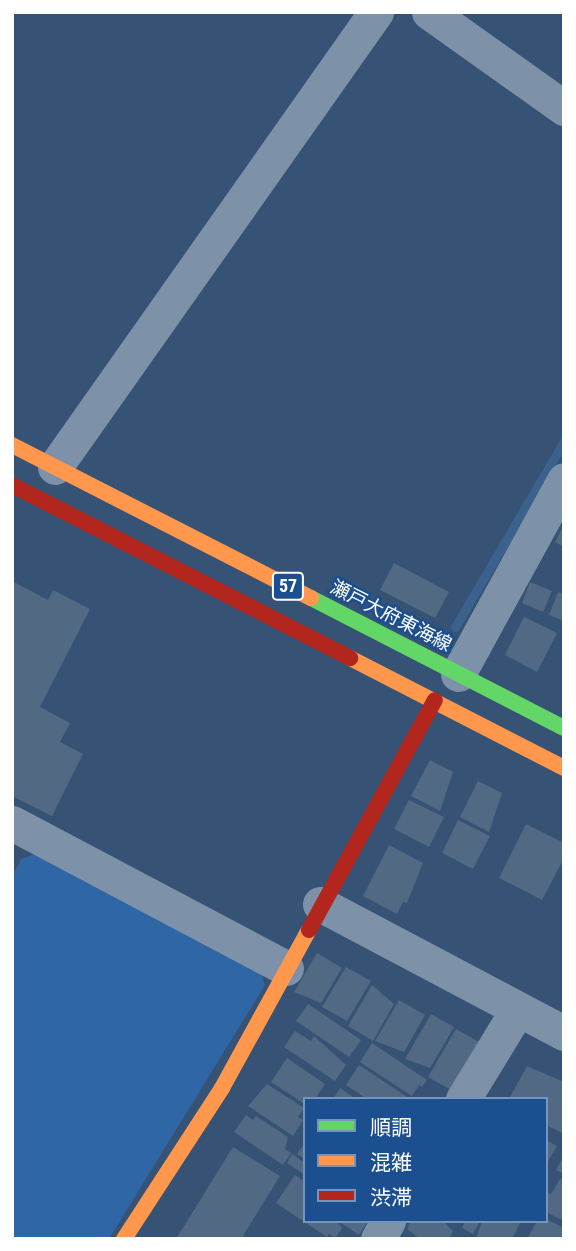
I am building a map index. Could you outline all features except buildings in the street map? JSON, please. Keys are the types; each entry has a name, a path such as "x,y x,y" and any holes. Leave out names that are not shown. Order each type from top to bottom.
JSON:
{"main road":[{"name":"瀬戸大府東海線","path":"12,444 564,728"},
{"name":"57","path":"12,485 564,768"},
{"path":"124,1239 222,1088 320,904 435,700"}],"street":[{"path":"55,467 376,12"},
{"path":"429,12 564,108"},
{"path":"458,674 564,480"},
{"path":"17,837 286,968"},
{"path":"320,904 564,1033"},
{"path":"464,1097 519,1009"},
{"path":"378,1239 387,1223"}],"shaded area":[{"path":"35,854 259,969 265,985 109,1239 12,1239 12,876 21,859"}],"waterway":[{"path":"455,627 564,441"}],"traffic: fast":[{"path":"311,598 564,728"}],"traffic: slow":[{"path":"12,445 311,598"},
{"path":"350,658 564,768"},
{"path":"124,1239 222,1088 309,930"}],"traffic: jam":[{"path":"12,485 350,658"},
{"path":"309,930 435,700"}]}
